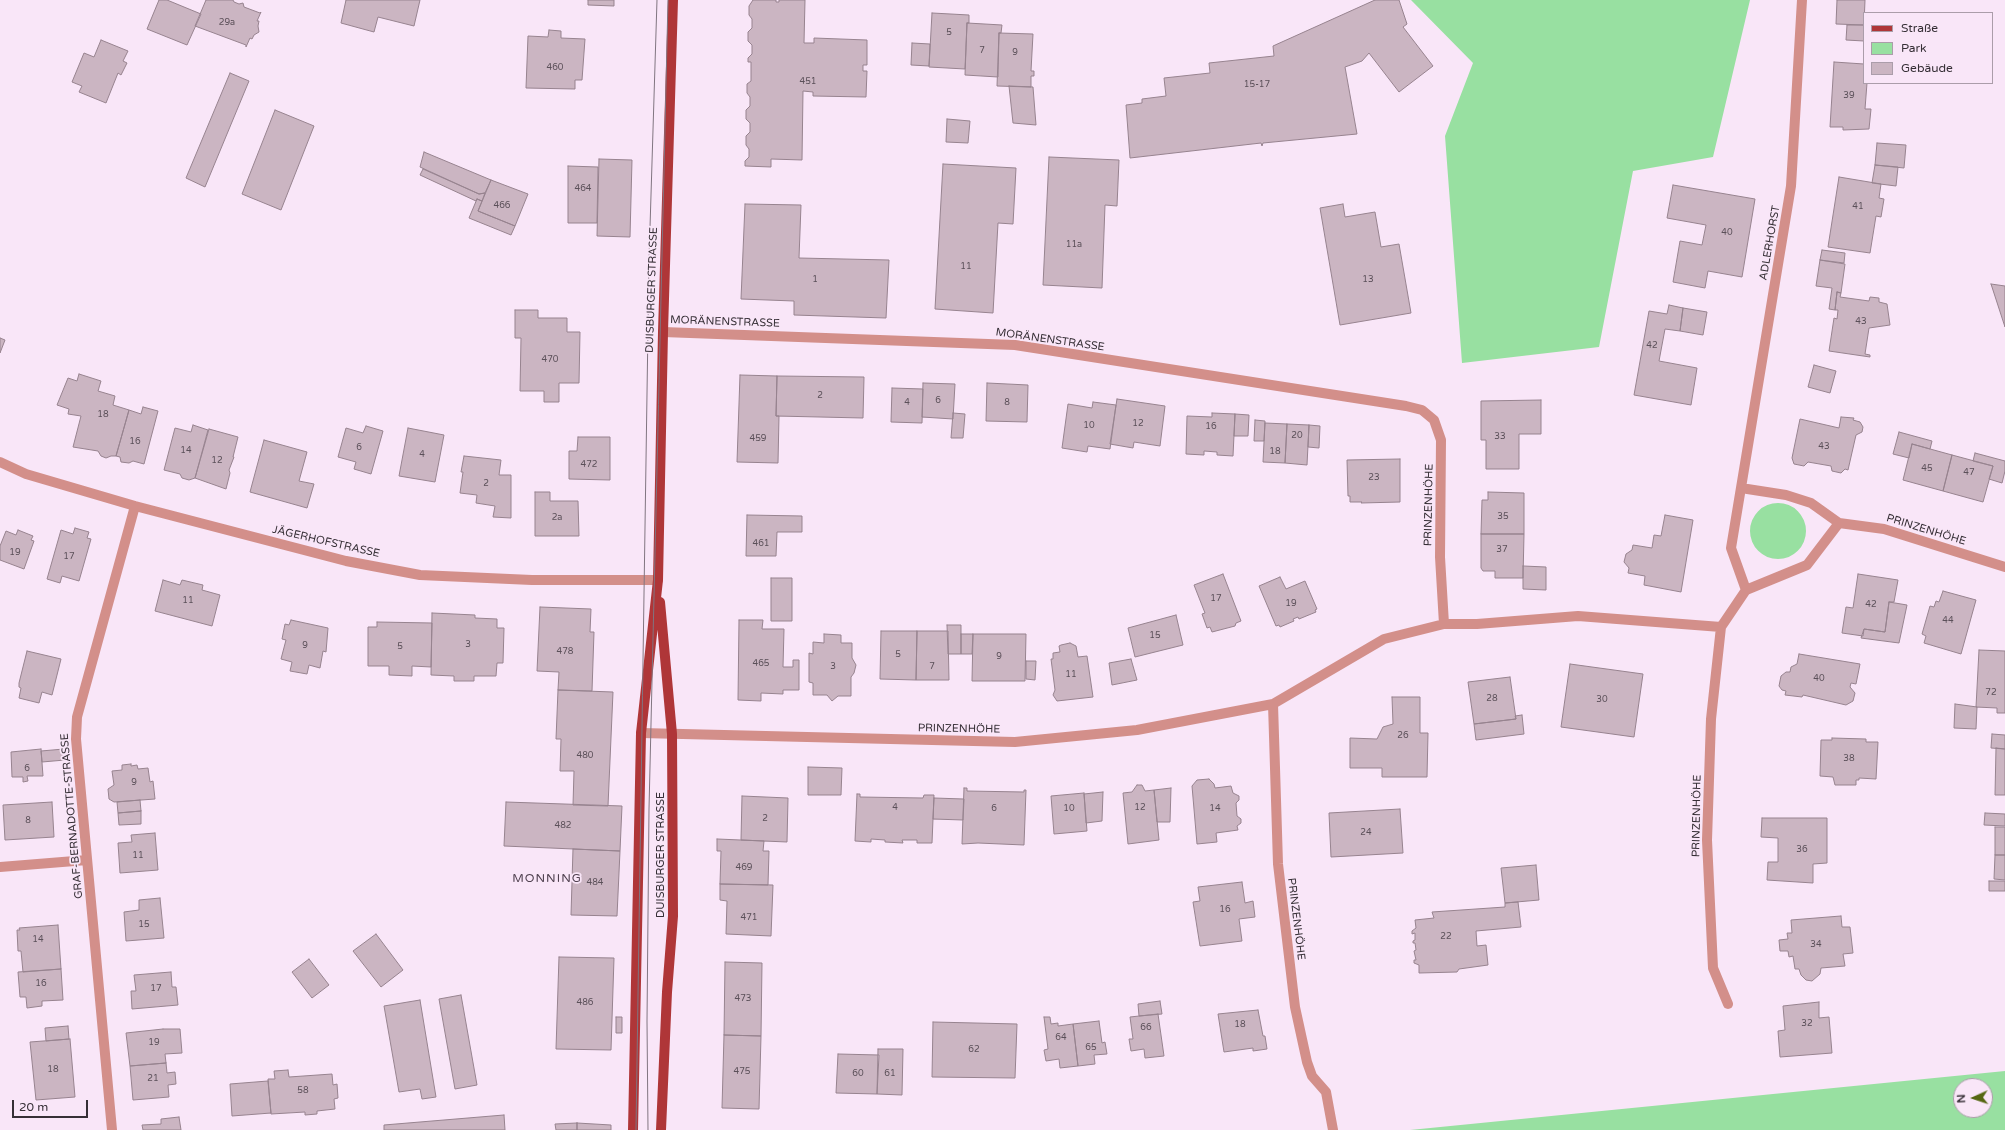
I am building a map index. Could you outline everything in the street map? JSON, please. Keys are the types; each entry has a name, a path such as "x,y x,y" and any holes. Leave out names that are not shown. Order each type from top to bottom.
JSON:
{"main road":[{"name":"DUISBURGER STRASSE","path":"633,1130 641,734 658,580 663,332 673,0"},
{"name":"DUISBURGER STRASSE","path":"658,580 672,734 673,916 666,999 661,1130"}],"street":[{"name":"ADLERHORST","path":"1741,488 1791,186 1802,0"},
{"name":"MORÄNENSTRASSE","path":"663,332 1015,345 1406,406"},
{"name":"PRINZENHÖHE","path":"1406,406 1422,410 1434,420 1442,440 1440,557 1444,624"},
{"name":"JÄGERHOFSTRASSE","path":"0,462 26,474 135,506 346,561 420,575 532,580 658,580"},
{"name":"PRINZENHÖHE","path":"1741,488 1786,495 1811,503 1839,523 1884,528 2005,567"},
{"path":"1741,488 1731,548 1746,590 1807,565 1839,523"},
{"name":"GRAF-BERNADOTTE-STRASSE","path":"112,1130 76,739 77,717 135,506"},
{"name":"PRINZENHÖHE","path":"1728,1004 1713,968 1707,840 1710,719 1721,627 1746,590"},
{"name":"PRINZENHÖHE","path":"641,734 1015,742 1137,730 1272,704 1384,639 1444,624 1477,624 1578,616 1721,627"},
{"name":"PRINZENHÖHE","path":"1272,704 1278,864 1295,1007 1307,1062 1312,1076 1326,1092 1333,1130"},
{"path":"0,868 87,860"}],"green space":[{"path":"1411,0 1750,0 1713,157 1633,171 1599,347 1462,363 1445,136 1473,63"},
{"path":"1778,503 1793,508 1801,516 1806,531 1801,546 1793,554 1778,559 1763,554 1755,546 1750,531 1755,516 1763,508"},
{"path":"2005,1071 2005,1130 1410,1130"}],"building":[{"path":"159,0 167,0 201,14 187,45 147,29"},
{"path":"206,0 233,0 239,4 243,3 244,7 260,13 261,12 257,21 259,21 259,32 254,35 252,39 250,38 246,47 246,45 195,26"},
{"path":"346,0 420,0 414,26 378,17 374,32 341,23"},
{"path":"588,0 614,0 614,6 588,5"},
{"path":"753,0 776,0 776,2 779,2 779,0 805,0 804,43 814,43 814,38 867,40 867,65 863,65 863,71 867,71 866,97 813,96 813,92 803,91 802,160 771,159 771,167 745,166 745,161 749,157 749,149 746,145 746,136 750,132 750,123 746,119 746,110 750,106 750,97 747,93 747,84 751,81 751,62 748,62 748,58 752,54 752,45 748,41 748,32 752,28 752,19 749,15 749,6"},
{"path":"1375,0 1399,0 1407,24 1403,27 1433,66 1399,92 1369,53 1362,61 1345,67 1357,134 1263,143 1262,146 1261,143 1130,158 1126,105 1142,103 1142,99 1166,96 1164,78 1210,73 1209,63 1274,56 1273,46"},
{"path":"1837,0 1865,0 1863,25 1836,24"},
{"path":"932,13 969,15 969,23 967,23 965,69 929,67"},
{"path":"967,23 1002,25 1001,33 999,33 998,77 965,75"},
{"path":"1847,25 1863,25 1863,41 1846,40"},
{"path":"549,30 561,31 561,38 585,39 582,80 575,80 575,89 526,88 528,36 548,37"},
{"path":"999,33 1033,34 1031,71 1034,71 1034,76 1031,76 1031,87 997,86"},
{"path":"101,40 128,51 123,61 127,63 121,75 118,73 106,103 79,92 82,86 72,82 84,53 94,57"},
{"path":"912,43 930,44 929,66 911,65"},
{"path":"1834,62 1863,64 1863,84 1867,84 1865,109 1871,109 1869,129 1843,130 1843,127 1830,127"},
{"path":"230,73 249,81 205,187 186,178"},
{"path":"1009,86 1033,87 1036,125 1013,123"},
{"path":"275,110 314,126 281,210 242,194"},
{"path":"947,119 970,121 968,143 946,142"},
{"path":"1877,143 1906,145 1904,168 1875,165"},
{"path":"424,152 491,180 485,193 479,194 420,167"},
{"path":"1049,157 1119,160 1117,206 1105,205 1102,288 1043,285"},
{"path":"599,159 632,160 630,237 597,236"},
{"path":"943,164 1016,168 1013,224 998,223 993,313 935,309"},
{"path":"1875,165 1898,167 1896,186 1872,183"},
{"path":"568,166 598,167 597,223 568,223"},
{"path":"423,169 479,194 485,193 482,201 477,199 476,201 420,175"},
{"path":"1839,177 1881,184 1879,198 1884,199 1881,217 1876,216 1870,253 1828,247"},
{"path":"491,180 528,194 515,226 478,211"},
{"path":"1673,185 1755,199 1742,277 1708,271 1705,288 1673,282 1680,241 1702,245 1706,225 1667,218"},
{"path":"477,199 482,201 478,211 515,226 511,235 469,218"},
{"path":"745,204 801,205 799,258 889,260 886,318 794,315 794,301 741,299"},
{"path":"1343,204 1345,217 1375,212 1381,247 1399,244 1411,313 1340,325 1320,208"},
{"path":"1822,250 1845,253 1844,263 1820,260"},
{"path":"1820,260 1845,264 1841,293 1837,292 1835,310 1829,309 1832,288 1816,286"},
{"path":"1991,284 2005,286 2005,327"},
{"path":"1837,292 1841,293 1840,297 1869,301 1870,297 1879,298 1879,302 1887,304 1890,325 1869,328 1865,354 1870,355 1870,357 1829,351 1834,318 1837,319 1838,310 1835,310"},
{"path":"1669,305 1683,308 1680,331 1665,329 1659,361 1697,368 1691,405 1634,395 1649,311 1667,314"},
{"path":"1683,308 1707,312 1703,335 1680,331"},
{"path":"515,310 538,310 538,318 567,318 567,332 580,332 579,383 559,383 559,402 544,402 544,391 520,391 521,338 515,338"},
{"path":"0,338 5,340 0,353"},
{"path":"1814,365 1836,371 1830,393 1808,387"},
{"path":"79,374 101,381 98,391 115,396 113,405 129,410 116,456 106,458 101,456 98,451 73,447 81,416 68,414 69,409 57,405 68,378 77,381"},
{"path":"740,375 777,376 776,416 779,416 778,463 737,462"},
{"path":"777,376 864,377 863,418 776,416"},
{"path":"923,383 955,384 953,419 922,417"},
{"path":"987,383 1028,385 1027,422 986,421"},
{"path":"892,388 923,389 922,423 891,422"},
{"path":"1117,399 1165,406 1160,446 1134,442 1133,448 1110,444"},
{"path":"1541,400 1541,434 1519,434 1519,469 1486,469 1486,440 1481,440 1481,401"},
{"path":"1093,402 1116,405 1110,449 1088,446 1087,452 1062,448 1068,404 1092,408"},
{"path":"143,407 158,411 144,464 133,461 129,463 121,462 120,457 116,456 129,410 141,414"},
{"path":"953,413 965,414 963,438 951,438"},
{"path":"1212,413 1235,414 1233,456 1217,455 1217,452 1204,451 1204,455 1186,454 1187,416 1212,417"},
{"path":"1235,414 1249,415 1248,436 1234,436"},
{"path":"1841,417 1854,418 1853,420 1860,422 1863,427 1862,432 1856,435 1848,470 1845,469 1841,473 1832,471 1831,466 1808,462 1804,466 1794,464 1792,458 1800,419 1839,428"},
{"path":"1255,420 1265,421 1264,441 1254,441"},
{"path":"1265,423 1287,424 1285,463 1263,462"},
{"path":"1287,424 1309,425 1307,465 1285,463"},
{"path":"193,425 208,430 195,478 189,480 182,478 180,474 164,470 175,428 191,432"},
{"path":"1309,425 1320,426 1319,448 1308,447"},
{"path":"366,426 383,431 371,474 354,469 356,462 338,457 346,428 363,433"},
{"path":"408,428 444,435 435,482 399,476"},
{"path":"209,429 238,437 234,457 229,470 230,473 226,489 195,478"},
{"path":"1899,432 1932,441 1930,449 1912,444 1909,458 1893,454"},
{"path":"578,437 610,437 610,480 569,479 569,451 577,451"},
{"path":"264,440 307,452 299,481 314,484 307,508 250,492"},
{"path":"1912,444 1952,455 1943,491 1903,480"},
{"path":"1975,453 2005,461 2005,471 2002,483 1989,479 1993,466 1973,461"},
{"path":"1952,455 1993,466 1983,502 1943,491"},
{"path":"464,456 501,460 499,475 511,475 511,518 493,517 495,506 476,503 477,495 460,493 463,472 461,472"},
{"path":"1400,459 1400,502 1350,502 1350,496 1348,496 1347,460"},
{"path":"535,492 550,492 550,501 578,501 579,536 535,536"},
{"path":"1488,492 1524,493 1524,534 1481,534 1482,500 1488,500"},
{"path":"747,515 802,516 802,532 777,532 776,556 746,556"},
{"path":"1665,515 1693,520 1681,592 1644,585 1645,576 1628,573 1629,568 1624,562 1626,554 1632,550 1633,545 1652,548 1654,535 1661,536"},
{"path":"75,528 89,532 87,538 91,539 79,581 62,576 60,583 47,579 61,530 73,534"},
{"path":"18,530 33,536 31,540 34,541 24,569 0,560 0,546 6,531 16,535"},
{"path":"1481,534 1524,534 1523,578 1495,578 1495,571 1483,571 1481,568"},
{"path":"1523,566 1546,567 1546,590 1523,589"},
{"path":"1223,574 1241,621 1236,623 1235,626 1212,632 1210,627 1207,628 1202,614 1205,613 1194,585"},
{"path":"1858,574 1898,580 1894,602 1889,602 1885,632 1864,629 1863,636 1842,633 1846,607 1853,608"},
{"path":"1280,577 1286,589 1305,581 1317,609 1315,610 1316,612 1299,619 1298,617 1293,619 1294,621 1280,627 1279,625 1276,626 1259,586"},
{"path":"771,578 792,578 792,621 771,621"},
{"path":"163,580 180,585 182,580 203,585 202,590 220,595 212,626 155,611"},
{"path":"1943,591 1976,600 1961,654 1924,643 1926,636 1922,634 1930,606 1934,607 1936,601 1939,602"},
{"path":"1889,602 1907,605 1899,643 1861,638 1864,629 1885,632"},
{"path":"540,607 591,609 590,632 594,632 592,691 558,690 559,672 537,671"},
{"path":"432,613 475,615 475,618 497,619 497,628 504,628 503,663 497,663 496,676 474,676 474,681 454,681 454,676 431,675"},
{"path":"1176,615 1183,645 1135,657 1128,628"},
{"path":"291,620 328,628 326,652 323,651 320,668 309,665 307,674 290,671 292,662 281,659 286,640 282,639 285,624 289,625"},
{"path":"739,620 763,620 762,629 784,629 783,667 793,667 793,660 799,660 799,690 783,690 783,694 761,693 761,701 738,700"},
{"path":"377,622 432,623 431,667 412,666 412,676 389,675 389,666 368,666 368,627 377,627"},
{"path":"947,625 961,625 961,654 948,654"},
{"path":"881,631 917,631 916,680 880,679"},
{"path":"917,631 948,631 949,680 916,680"},
{"path":"824,634 841,635 841,643 852,643 852,658 856,665 854,673 851,677 851,696 838,696 832,701 827,695 813,695 813,683 809,682 809,653 813,654 813,642 824,643"},
{"path":"961,634 973,634 972,654 961,654"},
{"path":"973,634 1026,634 1025,681 972,681"},
{"path":"1070,643 1076,646 1078,657 1087,656 1093,697 1057,701 1053,695 1055,690 1051,659 1053,659 1053,653 1060,652 1059,646"},
{"path":"1979,650 2005,651 2005,713 1997,713 1997,708 1976,707"},
{"path":"27,651 61,659 52,695 42,692 39,703 19,698 21,688 19,687 19,683"},
{"path":"1799,654 1860,664 1856,684 1851,683 1850,687 1855,693 1853,701 1846,705 1803,695 1802,697 1785,695 1786,691 1782,690 1779,686 1781,676 1786,672 1790,672 1791,667 1797,664"},
{"path":"1131,659 1137,680 1112,685 1109,663"},
{"path":"1026,661 1036,661 1035,680 1026,679"},
{"path":"1570,664 1643,674 1634,737 1561,727"},
{"path":"1510,677 1516,719 1474,724 1468,682"},
{"path":"558,690 613,692 608,806 573,805 574,771 560,771 561,739 556,739"},
{"path":"1392,697 1420,697 1420,733 1428,733 1427,777 1382,777 1382,768 1350,768 1350,738 1377,739 1383,727 1393,724"},
{"path":"1955,704 1977,707 1976,729 1954,728"},
{"path":"1522,715 1524,734 1476,740 1474,724 1516,719 1515,716"},
{"path":"1992,734 2005,735 2005,749 1991,748"},
{"path":"1832,738 1866,739 1866,742 1878,742 1876,779 1859,778 1859,780 1856,780 1856,785 1835,785 1833,777 1820,776 1821,740 1832,740"},
{"path":"1996,748 2005,749 2005,795 1995,795"},
{"path":"41,749 43,776 27,776 28,781 23,782 23,777 12,777 11,752"},
{"path":"64,749 65,760 42,762 41,751"},
{"path":"131,764 131,766 137,765 138,769 148,768 150,782 153,781 155,799 114,802 109,799 108,789 114,785 112,771 122,770 122,765"},
{"path":"808,767 842,768 841,795 808,795"},
{"path":"1209,779 1214,784 1215,788 1231,786 1233,793 1239,796 1239,800 1236,803 1237,816 1241,819 1241,823 1237,826 1238,830 1216,833 1217,842 1197,844 1192,786 1197,780"},
{"path":"1137,785 1142,785 1145,791 1154,790 1159,840 1128,844 1123,793 1132,792"},
{"path":"964,788 967,788 967,791 1024,792 1024,790 1026,790 1024,845 978,843 962,844"},
{"path":"1171,788 1170,822 1157,822 1154,790"},
{"path":"1103,792 1102,821 1086,823 1084,794"},
{"path":"1084,793 1087,831 1054,834 1051,796"},
{"path":"857,794 860,794 860,797 923,798 924,795 934,795 932,843 917,843 917,840 902,840 903,843 885,842 885,840 871,839 871,842 855,841"},
{"path":"742,796 788,798 787,842 741,840"},
{"path":"934,798 964,799 963,820 933,819"},
{"path":"140,800 141,811 118,813 117,802"},
{"path":"52,802 54,837 5,840 3,805"},
{"path":"506,802 622,806 620,851 504,846"},
{"path":"657,806 663,806 662,823 657,822"},
{"path":"1400,809 1403,853 1331,857 1329,813"},
{"path":"141,811 141,824 119,825 118,813"},
{"path":"1985,813 2005,814 2005,826 1984,825"},
{"path":"1762,818 1827,818 1827,863 1813,864 1813,883 1767,880 1768,862 1778,862 1778,838 1761,837"},
{"path":"1995,827 2005,827 2005,855 1995,855"},
{"path":"155,833 158,870 120,873 118,843 132,842 131,835"},
{"path":"717,839 764,841 763,851 769,851 768,885 720,884 721,851 717,851"},
{"path":"573,849 620,851 617,916 571,915"},
{"path":"1995,855 2005,855 2005,880 1994,879"},
{"path":"1536,865 1539,900 1505,903 1501,868"},
{"path":"1989,881 2005,881 2005,891 1989,891"},
{"path":"1242,882 1245,903 1253,901 1255,917 1239,919 1242,941 1200,946 1193,902 1200,901 1198,887"},
{"path":"720,884 773,885 771,936 726,934 727,901 720,900"},
{"path":"160,898 164,938 126,941 124,912 139,910 139,900"},
{"path":"1518,902 1521,927 1476,931 1477,946 1486,945 1488,965 1459,969 1457,972 1419,973 1419,965 1414,963 1414,960 1416,960 1414,951 1416,950 1415,943 1413,943 1415,940 1415,933 1412,934 1412,931 1416,928 1415,920 1434,918 1432,912 1505,907 1505,903"},
{"path":"1841,916 1842,927 1850,927 1853,953 1843,954 1845,966 1821,968 1820,974 1812,981 1806,980 1801,975 1799,969 1795,969 1793,956 1789,957 1788,951 1780,951 1779,940 1788,939 1787,933 1792,933 1791,920"},
{"path":"58,925 61,969 23,972 21,951 18,951 17,930 20,930 19,928"},
{"path":"376,934 403,970 381,987 353,951"},
{"path":"559,957 614,958 611,1050 556,1049"},
{"path":"309,959 329,985 312,998 292,972"},
{"path":"725,962 762,963 761,1036 724,1035"},
{"path":"61,969 63,1000 42,1001 42,1006 27,1008 26,997 20,997 18,972"},
{"path":"171,972 172,987 176,987 178,1005 132,1009 131,991 136,991 134,975"},
{"path":"461,995 477,1085 455,1089 439,999"},
{"path":"420,1000 436,1097 422,1099 420,1089 399,1092 384,1006"},
{"path":"1160,1001 1162,1014 1139,1016 1138,1004"},
{"path":"1819,1002 1819,1018 1829,1017 1832,1053 1780,1057 1778,1031 1785,1030 1783,1006"},
{"path":"1258,1010 1267,1049 1253,1051 1253,1048 1224,1052 1218,1014"},
{"path":"1158,1014 1164,1056 1145,1058 1144,1049 1131,1051 1129,1039 1133,1039 1130,1017"},
{"path":"616,1017 622,1017 622,1033 616,1033"},
{"path":"1044,1017 1050,1017 1051,1024 1058,1023 1058,1026 1073,1024 1078,1066 1060,1068 1059,1059 1046,1061 1044,1050 1048,1049"},
{"path":"1099,1021 1102,1043 1105,1042 1107,1054 1094,1055 1095,1064 1078,1066 1073,1024"},
{"path":"933,1022 1017,1024 1015,1078 932,1077"},
{"path":"68,1026 69,1039 46,1041 45,1028"},
{"path":"163,1029 180,1029 182,1053 165,1054 166,1063 130,1066 126,1033"},
{"path":"724,1035 761,1036 759,1109 722,1108"},
{"path":"70,1039 75,1097 36,1100 30,1042"},
{"path":"878,1049 903,1049 902,1095 877,1094"},
{"path":"838,1054 879,1055 877,1094 836,1093"},
{"path":"166,1063 167,1073 175,1072 176,1084 168,1085 169,1097 133,1100 130,1066"},
{"path":"288,1070 289,1077 332,1074 333,1085 337,1084 338,1098 334,1099 335,1109 317,1111 317,1114 305,1115 305,1112 271,1114 268,1079 275,1079 274,1071"},
{"path":"268,1081 271,1113 232,1116 230,1084"},
{"path":"504,1115 505,1130 384,1130 384,1125"},
{"path":"179,1117 181,1130 143,1130 142,1125 161,1124 161,1119"},
{"path":"577,1123 577,1130 556,1130 555,1124"},
{"path":"577,1123 611,1125 611,1130 577,1130"}],"tram line":[{"path":"636,1130 649,260 657,0"},
{"path":"648,1130 647,1021 649,809 668,0"}],"district":[{"name":"MONNING","path":"547,879"}]}
